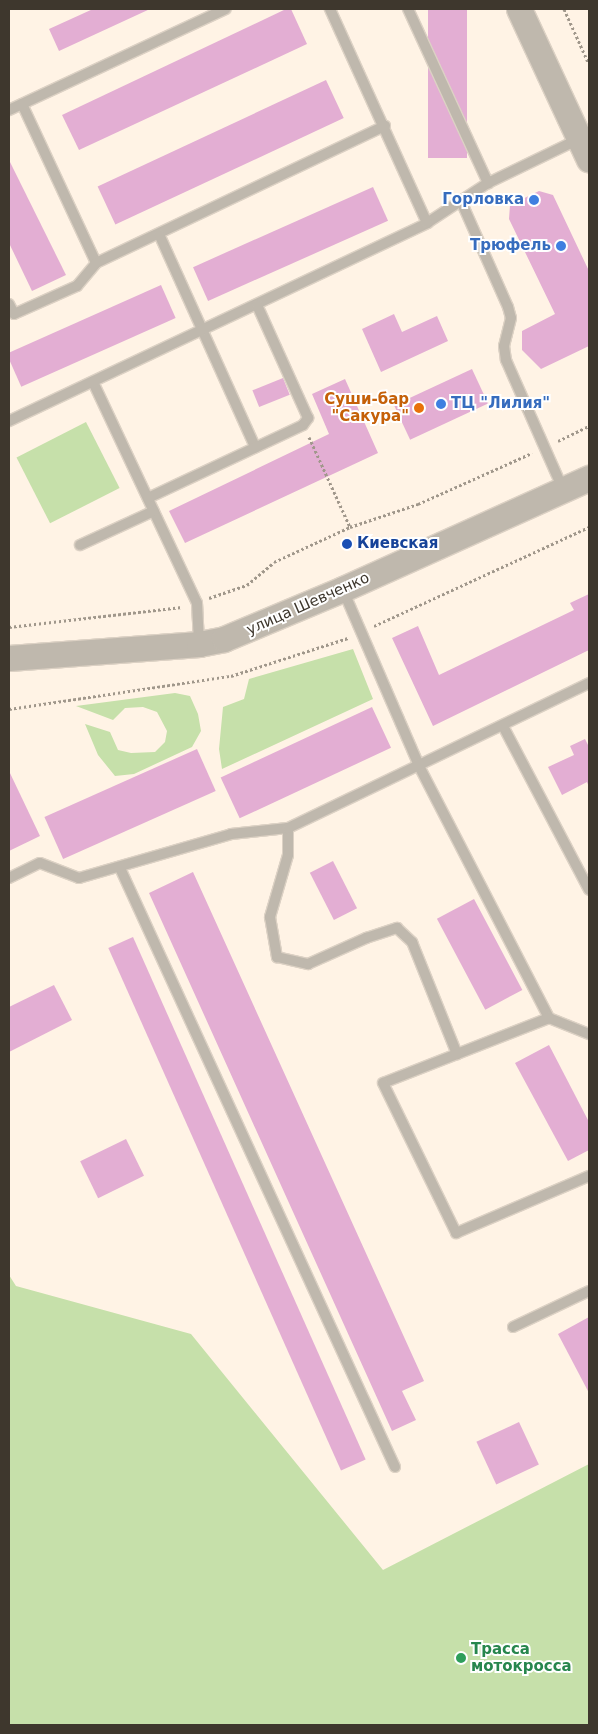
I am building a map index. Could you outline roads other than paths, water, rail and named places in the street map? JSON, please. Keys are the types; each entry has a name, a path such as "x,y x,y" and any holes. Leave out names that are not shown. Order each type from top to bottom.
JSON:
{"street":[{"path":"519,9 584,150"},
{"name":"улица Шевченко","path":"9,658 199,644 247,631 589,478"}],"lane":[{"path":"9,110 226,9"},
{"path":"330,9 385,126 427,223"},
{"path":"408,9 488,183"},
{"path":"22,104 96,263"},
{"path":"9,304 11,315 77,286 96,263 385,126"},
{"path":"9,420 202,331 427,223 488,183 584,150"},
{"path":"461,201 508,307 511,318 504,346 506,360 563,489"},
{"path":"159,234 255,448"},
{"path":"148,498 303,425 308,418 257,304"},
{"path":"93,382 197,603 199,644"},
{"path":"80,545 154,511"},
{"path":"342,590 419,766 549,1018 589,1034"},
{"path":"9,878 40,863 79,878 120,868 231,834 288,828 589,683"},
{"path":"503,726 589,890"},
{"path":"288,828 288,856 270,916 277,957 308,964 366,938 397,928 412,942 457,1054"},
{"path":"120,868 395,1467"},
{"path":"549,1018 382,1083 456,1233 589,1176"},
{"path":"513,1327 589,1291"}],"place":[{"name":"Горловка","path":"534,200"},
{"name":"Трюфель","path":"561,246"},
{"name":"ТЦ \"Лилия\"","path":"441,404"},
{"name":"Суши-бар \"Сакура\"","path":"419,408"},
{"name":"Киевская","path":"347,544"},
{"name":"Трасса мотокросса","path":"461,1658"}]}
